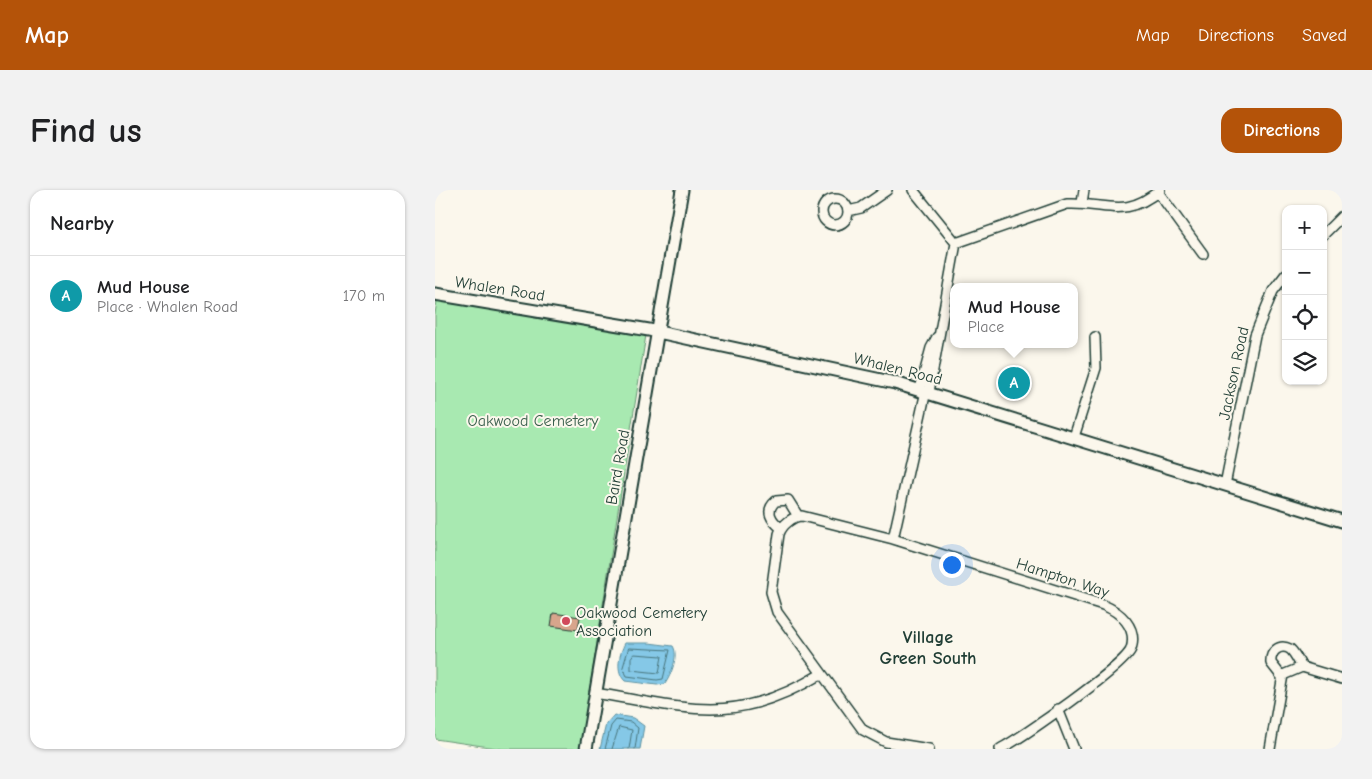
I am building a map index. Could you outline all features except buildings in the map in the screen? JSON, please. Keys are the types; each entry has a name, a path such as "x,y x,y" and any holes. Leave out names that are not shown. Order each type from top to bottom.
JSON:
{"street":[{"name":"Baird Road","path":"586,749 682,190"},
{"path":"849,211 861,208 887,190"},
{"path":"913,190 956,243"},
{"path":"1081,203 1083,190"},
{"path":"956,243 1056,207 1081,203 1125,209 1134,207 1159,191 1203,254"},
{"path":"1327,231 1342,216"},
{"path":"893,539 925,391 931,348 937,338 956,243"},
{"name":"Jackson Road","path":"1225,484 1255,335 1273,291 1282,279"},
{"name":"Whalen Road","path":"435,294 657,331 925,391 1342,521"},
{"path":"1074,437 1096,368 1095,337"},
{"path":"781,528 773,522 769,514 771,507 776,501 784,499 791,503 798,516 781,528 771,581 773,602 785,625 859,725 871,736 886,742 929,749"},
{"name":"Hampton Way","path":"798,516 893,539 1103,605 1122,616 1128,623 1132,639 1127,655 1117,666 1000,749"},
{"path":"1282,677 1271,663 1271,655 1276,649 1284,647 1291,650 1302,667"},
{"path":"1270,749 1282,677 1286,672 1302,667 1342,679"},
{"path":"595,693 679,708 719,710 739,708 773,698 790,692 821,674"},
{"path":"1058,709 1074,749"}],"green space":[{"name":"Oakwood Cemetery","path":"437,301 646,335 580,749 503,749 435,739 435,314"}],"water":[{"path":"625,643 673,646 675,660 665,684 657,685 625,681 620,673 619,663"},
{"path":"614,715 633,718 644,726 640,749 600,749 606,724"}],"place":[{"name":"Mud House","path":"1014,383"},
{"name":"Oakwood Cemetery Association","path":"566,621"}],"district":[{"name":"Village Green South","path":"928,647"}]}
